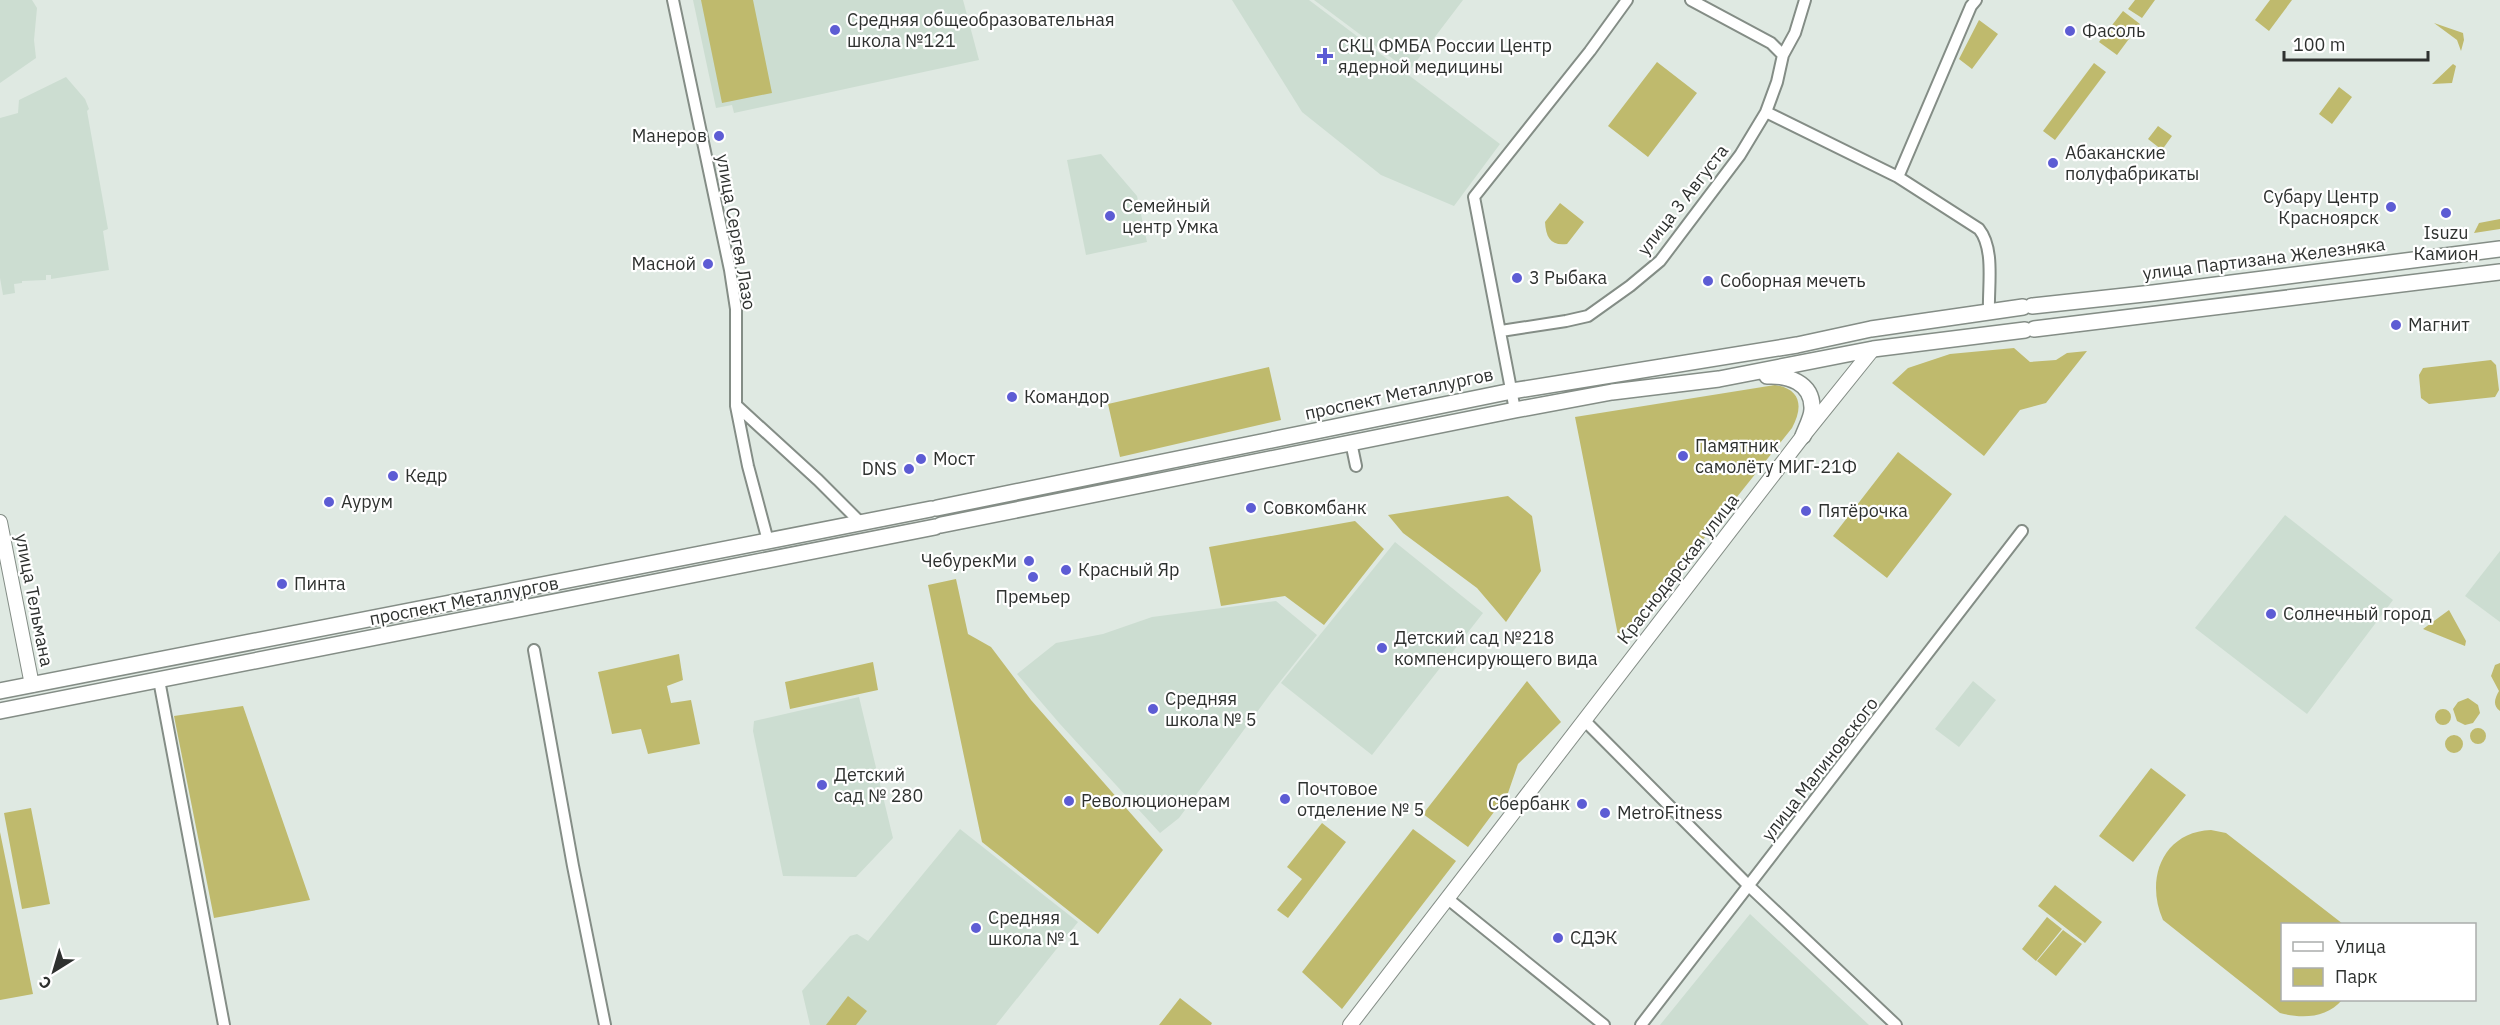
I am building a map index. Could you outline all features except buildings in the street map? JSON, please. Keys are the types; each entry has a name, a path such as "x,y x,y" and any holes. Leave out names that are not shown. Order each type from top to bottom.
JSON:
{"main road":[{"name":"улица Партизана Железняка","path":"1870,329 1989,311 2500,249"},
{"path":"1870,329 1873,349 2500,272"},
{"name":"проспект Металлургов","path":"0,691 861,523 1512,391 1797,345 1870,329"},
{"name":"проспект Металлургов","path":"0,711 1148,485 1515,410 1606,393 1719,379 1873,349"},
{"name":"Краснодарская улица","path":"1350,1025 1803,436 1873,349"},
{"path":"1719,379 1784,375 1798,381 1806,389 1812,402 1812,411 1803,436"},
{"name":"улица Тельмана","path":"0,522 32,685"},
{"path":"768,541 775,557"},
{"path":"32,685 36,704"}],"street":[{"name":"улица Сергея Лазо","path":"673,0 730,270 735,309 736,406 748,466 768,541"},
{"path":"1515,410 1474,197 1590,51 1627,0"},
{"path":"1690,0 1771,43 1783,55"},
{"name":"улица 3 Августа","path":"1501,331 1588,316 1660,261 1740,155 1766,112 1777,82 1783,55 1795,33 1805,0"},
{"path":"1898,177 1971,6 1976,0"},
{"path":"1766,112 1898,177 1979,230 1986,238 1989,311"},
{"path":"736,406 818,480 861,523"},
{"path":"1351,442 1356,466"},
{"name":"улица Малиновского","path":"1641,1025 1750,887 2022,531"},
{"path":"534,651 605,1025"},
{"path":"159,680 224,1025"},
{"path":"1584,720 1750,887 1896,1025"},
{"path":"1448,900 1604,1025"}],"shaded area":[{"path":"0,0 32,0 37,8 34,40 36,58 0,83"},
{"name":"Средняя общеобразовательная школа №121","path":"693,0 963,0 979,60 734,113 732,105 716,108"},
{"name":"СКЦ ФМБА России Центр ядерной медицины","path":"1232,0 1309,0 1500,144 1454,206 1381,175 1302,112"},
{"path":"1314,0 1463,0 1409,71"},
{"path":"66,77 85,99 89,109 87,111 108,229 103,231 109,270 51,279 51,275 46,275 46,280 22,281 22,283 14,284 15,293 3,295 0,278 0,118 18,113 19,100"},
{"name":"Семейный центр Умка","path":"1101,154 1137,196 1147,242 1086,255 1067,160"},
{"path":"2285,515 2393,600 2307,714 2195,628"},
{"name":"Детский сад №218 компенсирующего вида","path":"1395,542 1483,613 1372,755 1281,683"},
{"path":"2500,551 2500,622 2465,596"},
{"name":"Средняя школа № 5","path":"1276,601 1317,635 1271,693 1179,818 1160,833 1017,674 1056,643 1103,634 1152,617"},
{"path":"1973,681 1996,700 1959,747 1935,729"},
{"name":"Детский сад № 280","path":"859,697 893,838 856,877 783,876 753,731 754,721"},
{"name":"Средняя школа № 1","path":"960,829 1078,922 996,1025 810,1025 802,991 850,936 857,934 868,941"},
{"path":"1750,914 1869,1025 1660,1025"}],"green space":[{"path":"701,0 753,0 772,93 722,103"},
{"path":"2135,0 2155,0 2142,18 2128,9"},
{"path":"2270,0 2292,0 2269,31 2255,20"},
{"path":"2123,11 2140,24 2117,55 2099,42"},
{"path":"1979,20 1998,34 1972,69 1959,59"},
{"path":"2434,23 2463,33 2461,51 2457,40"},
{"path":"1657,62 1697,93 1648,157 1608,126"},
{"path":"2094,63 2106,72 2055,140 2043,131"},
{"path":"2453,64 2456,66 2452,83 2432,84"},
{"path":"2339,87 2352,97 2332,124 2319,114"},
{"path":"2158,126 2172,136 2162,150 2148,139"},
{"path":"1560,203 1584,222 1567,244 1557,244 1550,240 1546,228 1545,222"},
{"path":"2500,219 2500,229 2474,233 2479,223"},
{"path":"2014,348 2030,362 2056,360 2067,353 2087,351 2046,403 2020,410 1984,456 1892,383 1908,368 1950,354"},
{"path":"2491,360 2496,365 2499,390 2495,397 2429,404 2421,398 2419,375 2423,368"},
{"path":"1269,367 1281,420 1120,457 1108,404"},
{"path":"1775,385 1791,391 1798,400 1798,413 1792,428 1642,616 1618,635 1575,417"},
{"path":"1898,452 1952,494 1887,578 1833,536"},
{"path":"1508,496 1532,516 1541,571 1506,622 1477,588 1403,533 1388,515"},
{"path":"1355,521 1384,549 1324,625 1285,596 1221,606 1209,547"},
{"path":"956,579 968,634 991,647 1031,700 1163,850 1098,934 982,842 928,585"},
{"path":"2449,610 2466,641 2465,646 2423,629"},
{"path":"679,654 683,680 667,686 671,703 691,700 700,744 648,754 641,729 612,734 598,672"},
{"path":"873,662 878,690 790,709 785,682"},
{"path":"2500,663 2500,711 2495,704 2499,691 2491,676 2495,665"},
{"path":"1527,681 1561,722 1518,764 1508,793 1468,847 1423,814"},
{"path":"2468,698 2478,705 2480,713 2473,723 2465,725 2457,721 2453,709 2458,702"},
{"path":"243,706 310,900 214,918 174,716"},
{"path":"2440,709 2446,709 2451,717 2449,723 2440,725 2435,720 2435,714"},
{"path":"2475,728 2481,728 2486,736 2484,742 2475,744 2470,739 2470,733"},
{"path":"2454,735 2460,738 2463,744 2460,750 2454,753 2448,750 2445,744 2448,738"},
{"path":"2151,768 2186,795 2133,862 2099,836"},
{"path":"31,808 50,904 22,909 4,813"},
{"path":"1322,823 1346,842 1288,918 1277,910 1302,879 1287,867"},
{"path":"1413,829 1456,861 1342,1009 1302,972"},
{"path":"2211,830 2226,833 2342,923 2281,923 2281,1001 2341,1001 2336,1006 2322,1014 2314,1015 2297,1016 2280,1013 2163,920 2158,905 2157,874 2170,849 2180,839 2194,833"},
{"path":"0,832 33,994 0,1000"},
{"path":"2055,885 2102,922 2085,943 2038,906"},
{"path":"2047,917 2062,929 2036,961 2022,949"},
{"path":"2063,930 2082,944 2056,976 2037,961"},
{"path":"848,996 867,1011 856,1025 826,1025"},
{"path":"1180,998 1212,1023 1211,1025 1159,1025"}],"place":[{"name":"Средняя общеобразовательная школа №121","path":"835,30"},
{"name":"Фасоль","path":"2070,31"},
{"name":"СКЦ ФМБА России Центр ядерной медицины","path":"1325,56"},
{"name":"Манеров","path":"719,136"},
{"name":"Абаканские полуфабрикаты","path":"2053,163"},
{"name":"Субару Центр Красноярск","path":"2391,207"},
{"name":"Isuzu Камион","path":"2446,213"},
{"name":"Семейный центр Умка","path":"1110,216"},
{"name":"Масной","path":"708,264"},
{"name":"3 Рыбака","path":"1517,278"},
{"name":"Соборная мечеть","path":"1708,281"},
{"name":"Магнит","path":"2396,325"},
{"name":"Командор","path":"1012,397"},
{"name":"Памятник самолёту МИГ-21Ф","path":"1683,456"},
{"name":"Мост","path":"921,459"},
{"name":"DNS","path":"909,469"},
{"name":"Кедр","path":"393,476"},
{"name":"Аурум","path":"329,502"},
{"name":"Совкомбанк","path":"1251,508"},
{"name":"Пятёрочка","path":"1806,511"},
{"name":"ЧебурекМи","path":"1029,561"},
{"name":"Красный Яр","path":"1066,570"},
{"name":"Премьер","path":"1033,577"},
{"name":"Пинта","path":"282,584"},
{"name":"Солнечный город","path":"2271,614"},
{"name":"Детский сад №218 компенсирующего вида","path":"1382,648"},
{"name":"Средняя школа № 5","path":"1153,709"},
{"name":"Детский сад № 280","path":"822,785"},
{"name":"Почтовое отделение № 5","path":"1285,799"},
{"name":"Революционерам","path":"1069,801"},
{"name":"Сбербанк","path":"1582,804"},
{"name":"MetroFitness","path":"1605,813"},
{"name":"Средняя школа № 1","path":"976,928"},
{"name":"СДЭК","path":"1558,938"}]}
